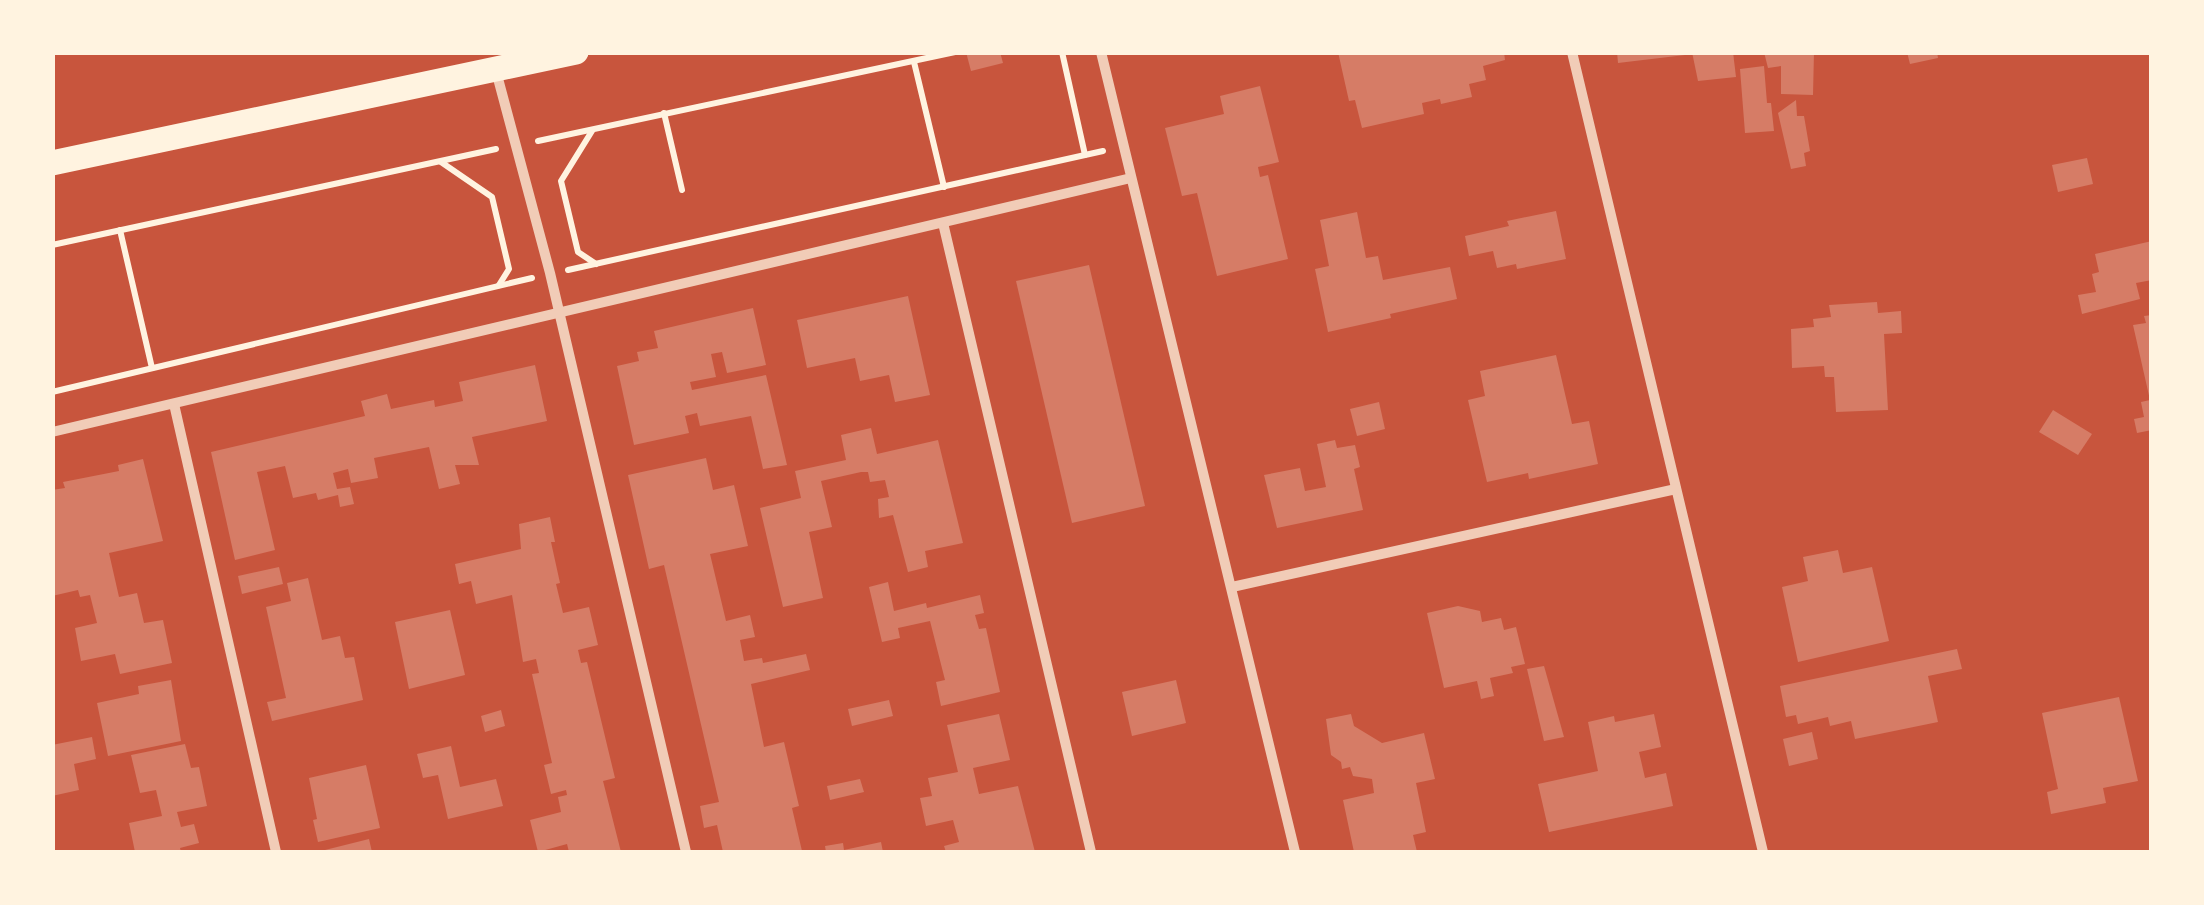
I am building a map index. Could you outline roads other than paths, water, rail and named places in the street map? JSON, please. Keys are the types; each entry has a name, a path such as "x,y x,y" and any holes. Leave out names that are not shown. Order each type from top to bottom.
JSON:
{"main road":[{"path":"52,163 576,52"}],"street":[{"path":"1101,52 1295,852"},
{"path":"1572,52 1764,852"},
{"path":"496,70 560,312 686,852"},
{"path":"52,432 1131,178"},
{"path":"942,223 1091,852"},
{"path":"174,404 276,852"},
{"path":"1232,587 1676,490"}]}
